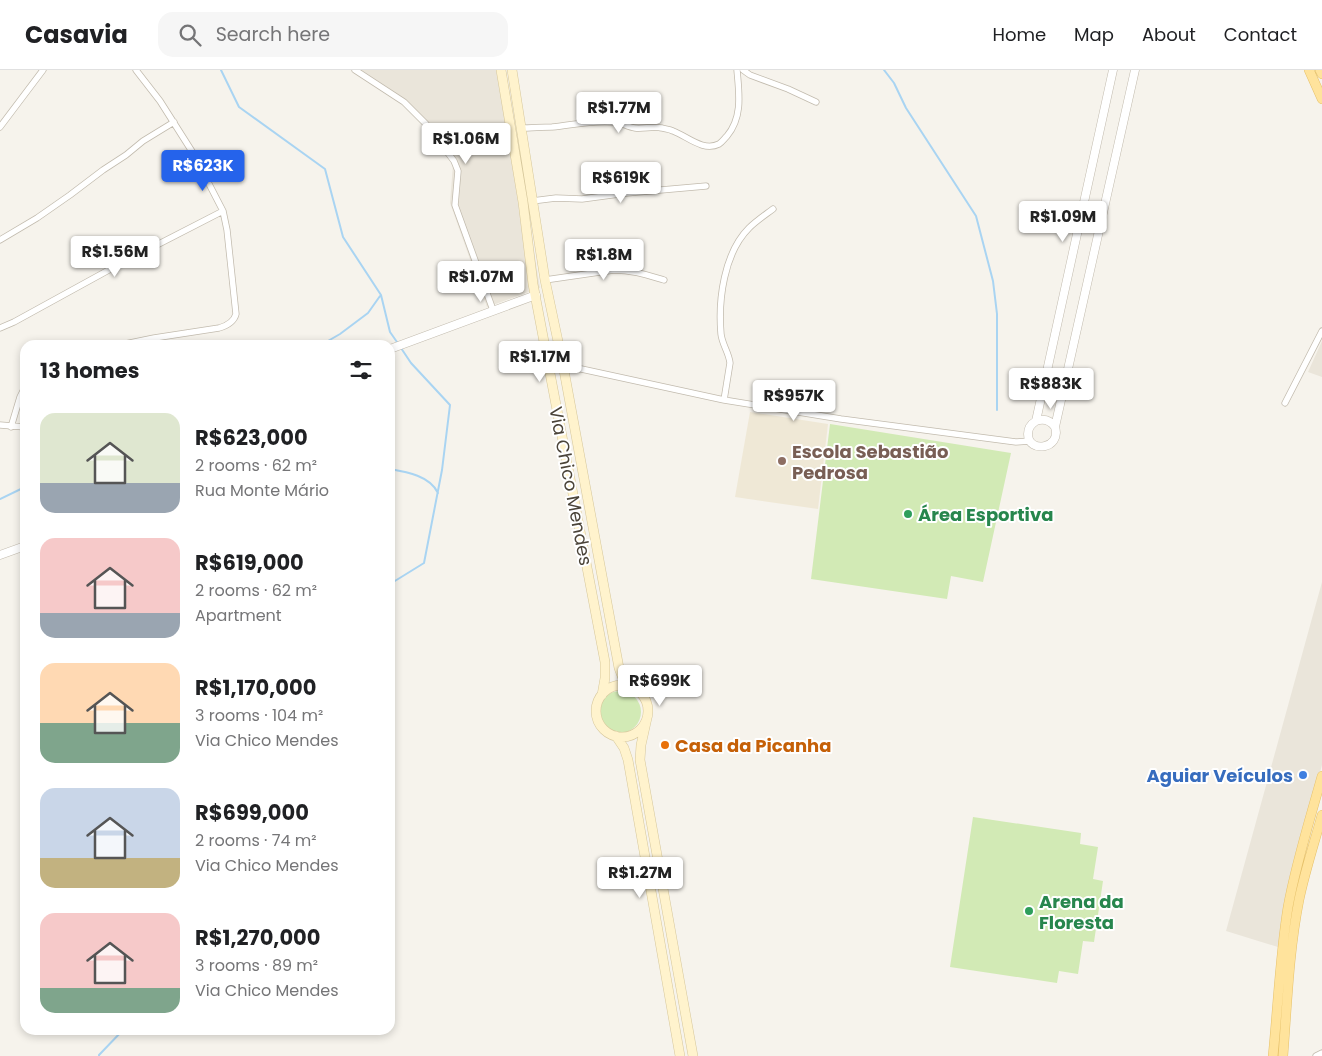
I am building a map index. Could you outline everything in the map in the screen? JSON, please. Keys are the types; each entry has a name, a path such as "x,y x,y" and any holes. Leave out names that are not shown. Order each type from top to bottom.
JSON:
{"main road":[{"name":"Via Chico Mendes","path":"501,70 536,295 605,662 602,695"},
{"name":"Via Chico Mendes","path":"512,70 545,280 563,365 619,668 626,686"},
{"path":"1309,70 1322,100"},
{"path":"1320,70 1322,74"},
{"path":"647,718 637,732 629,736 616,736 606,732 600,724 596,714 597,704 602,695 618,686 633,688 644,697 647,703 648,711 647,718 641,745 640,760 693,1056"},
{"path":"616,736 624,748 628,760 680,1056"},
{"path":"1273,1056 1282,947 1289,905 1322,776"},
{"path":"1284,1056 1294,934 1299,901 1322,816"}],"street":[{"path":"0,127 43,70"},
{"path":"136,70 174,122 198,161 223,211 227,230 236,314 234,319 227,325 214,329 144,340"},
{"path":"355,70 404,102 426,124 454,161 458,171 455,205 493,310"},
{"path":"521,128 586,122 617,122 637,128 652,127 672,130 705,146 713,146 721,143 730,133 737,120 739,94 737,70"},
{"path":"743,70 750,75 816,102"},
{"path":"1036,421 1112,70"},
{"path":"563,365 724,400 841,419 1016,442 1030,442 1040,447 1052,443 1056,435 1055,427 1135,70"},
{"path":"0,240 37,218 143,141 174,122"},
{"path":"532,202 556,198 582,199 706,186"},
{"path":"724,400 730,364 730,358 722,336 720,319 726,271 733,252 748,228 774,209"},
{"path":"0,328 223,211"},
{"path":"545,280 622,270 631,270 664,280"},
{"path":"395,346 536,295"},
{"path":"1285,403 1322,331"},
{"path":"11,426 20,397"},
{"path":"1030,442 1028,430 1036,421 1045,420 1055,427"},
{"path":"0,425 20,427"},
{"path":"0,555 20,548"},
{"path":"1316,1056 1322,1053"}],"shaded area":[{"path":"358,70 504,70 540,288 487,307 450,203 453,165 449,156 424,123 386,88"},
{"path":"1322,341 1322,377 1308,372"},
{"name":"Escola Sebastião Pedrosa","path":"750,412 828,424 818,509 735,497"},
{"path":"1322,582 1322,765 1295,861 1278,947 1226,931"}],"green space":[{"name":"Área Esportiva","path":"830,424 1011,453 983,582 951,576 947,599 811,579"},
{"path":"620,691 635,697 641,712 635,727 620,733 605,727 599,712 605,697"},
{"name":"Arena da Floresta","path":"973,817 1081,833 1080,844 1098,847 1093,879 1103,881 1094,942 1083,941 1078,974 1059,971 1057,983 950,967"}],"waterway":[{"path":"221,70 239,107 325,169 343,237 381,295 390,332 397,342"},
{"path":"884,70 894,83 906,108 976,216 993,281 997,314 997,410"},
{"path":"330,340 368,313 380,296"},
{"path":"395,581 424,563 442,470 450,405 411,363 401,348"},
{"path":"395,470 411,473 430,482 438,493"},
{"path":"0,499 20,489"},
{"path":"99,1056 118,1035"}],"place":[{"name":"Escola Sebastião Pedrosa","path":"782,461"},
{"name":"Área Esportiva","path":"908,514"},
{"name":"Casa da Picanha","path":"665,745"},
{"name":"Aguiar Veículos","path":"1303,775"},
{"name":"Arena da Floresta","path":"1029,911"}]}
